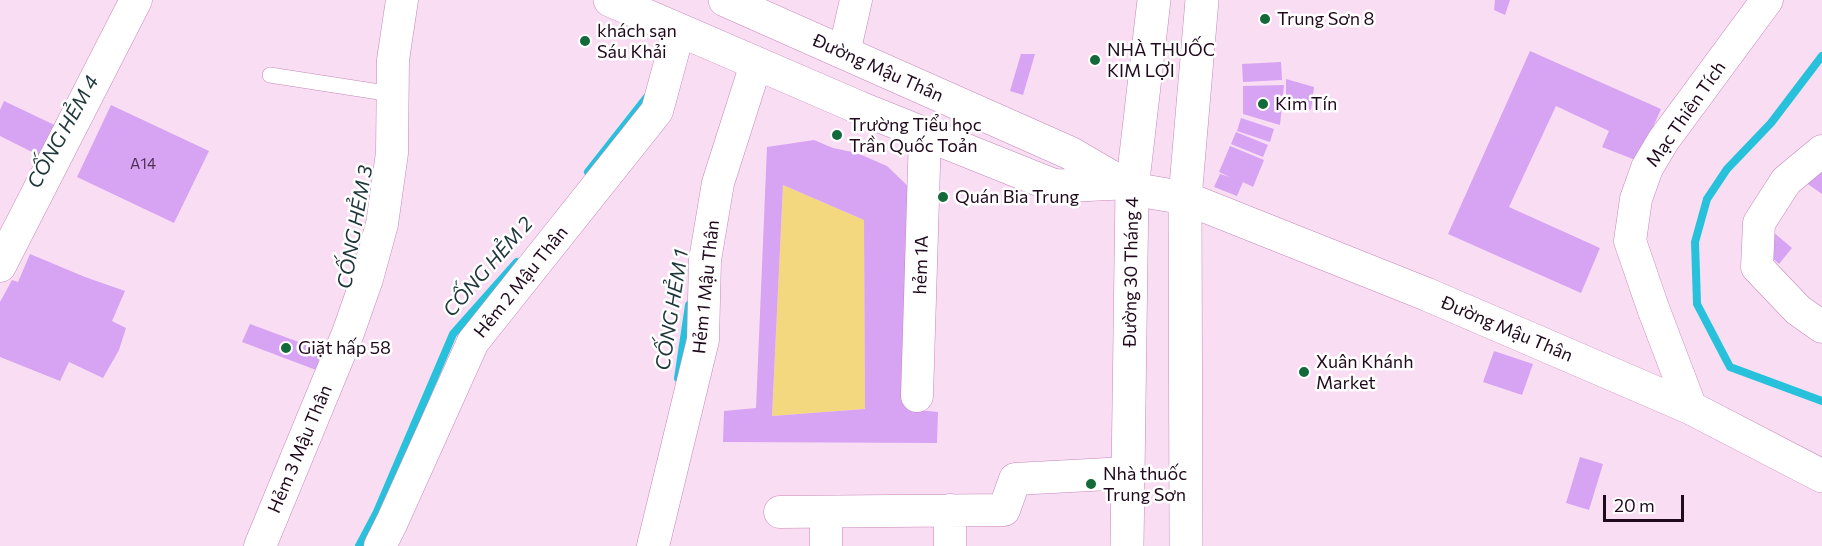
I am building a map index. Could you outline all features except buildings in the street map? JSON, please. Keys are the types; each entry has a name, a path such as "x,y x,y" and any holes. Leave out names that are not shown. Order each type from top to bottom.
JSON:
{"main road":[{"path":"610,0 860,108 1055,186 1126,186"},
{"name":"Đường Mậu Thân","path":"725,0 1070,153 1126,186 1185,198 1426,294 1691,408 1822,476"},
{"name":"Đường 30 Tháng 4","path":"1127,546 1126,186 1154,0"},
{"path":"1186,546 1185,198 1202,0"},
{"path":"860,108 875,67"}],"street":[{"path":"0,266 136,0"},
{"name":"Hẻm 3 Mậu Thân","path":"260,546 368,279 382,224 392,153 393,60 402,0"},
{"path":"844,53 856,0"},
{"name":"Mạc Thiên Tích","path":"1691,408 1630,241 1636,199 1647,168 1663,141 1767,0"},
{"name":"Hẻm 2 Mậu Thân","path":"380,546 473,342 657,111 679,30"},
{"name":"Hẻm 1 Mậu Thân","path":"653,546 703,340 705,260 718,183 756,64"},
{"name":"hẻm 1A","path":"917,396 925,135"},
{"path":"1822,151 1786,181 1760,223 1757,267 1798,310 1822,327"},
{"path":"780,512 1004,510 1015,478 1127,473"},
{"path":"950,510 950,546"},
{"path":"826,512 826,546"}],"lane":[{"path":"270,75 392,94"}],"shaded area":[{"path":"783,185 864,220 865,409 772,416"}],"waterway":[{"path":"1822,56 1771,123 1727,169 1707,199 1695,242 1697,304 1730,367 1822,401"},
{"name":"CỐNG HẺM 2","path":"588,172 647,97"},
{"name":"CỐNG HẺM 2","path":"359,546 376,514 453,334 517,262"},
{"name":"CỐNG HẺM 1","path":"678,378 689,305"}],"place":[{"name":"Trung Sơn 8","path":"1265,19"},
{"name":"khách sạn Sáu Khải","path":"585,41"},
{"name":"NHÀ THUỐC KIM LỢI","path":"1095,60"},
{"name":"Kim Tín","path":"1263,104"},
{"name":"Trường Tiểu học Trần Quốc Toản","path":"837,135"},
{"name":"Quán Bia Trung","path":"943,197"},
{"name":"Giặt hấp 58","path":"286,348"},
{"name":"Xuân Khánh Market","path":"1304,372"},
{"name":"Nhà thuốc Trung Sơn","path":"1091,484"}],"water label":[{"name":"CỐNG HẺM 4","path":"63,132"},
{"name":"CỐNG HẺM 3","path":"355,227"}]}
